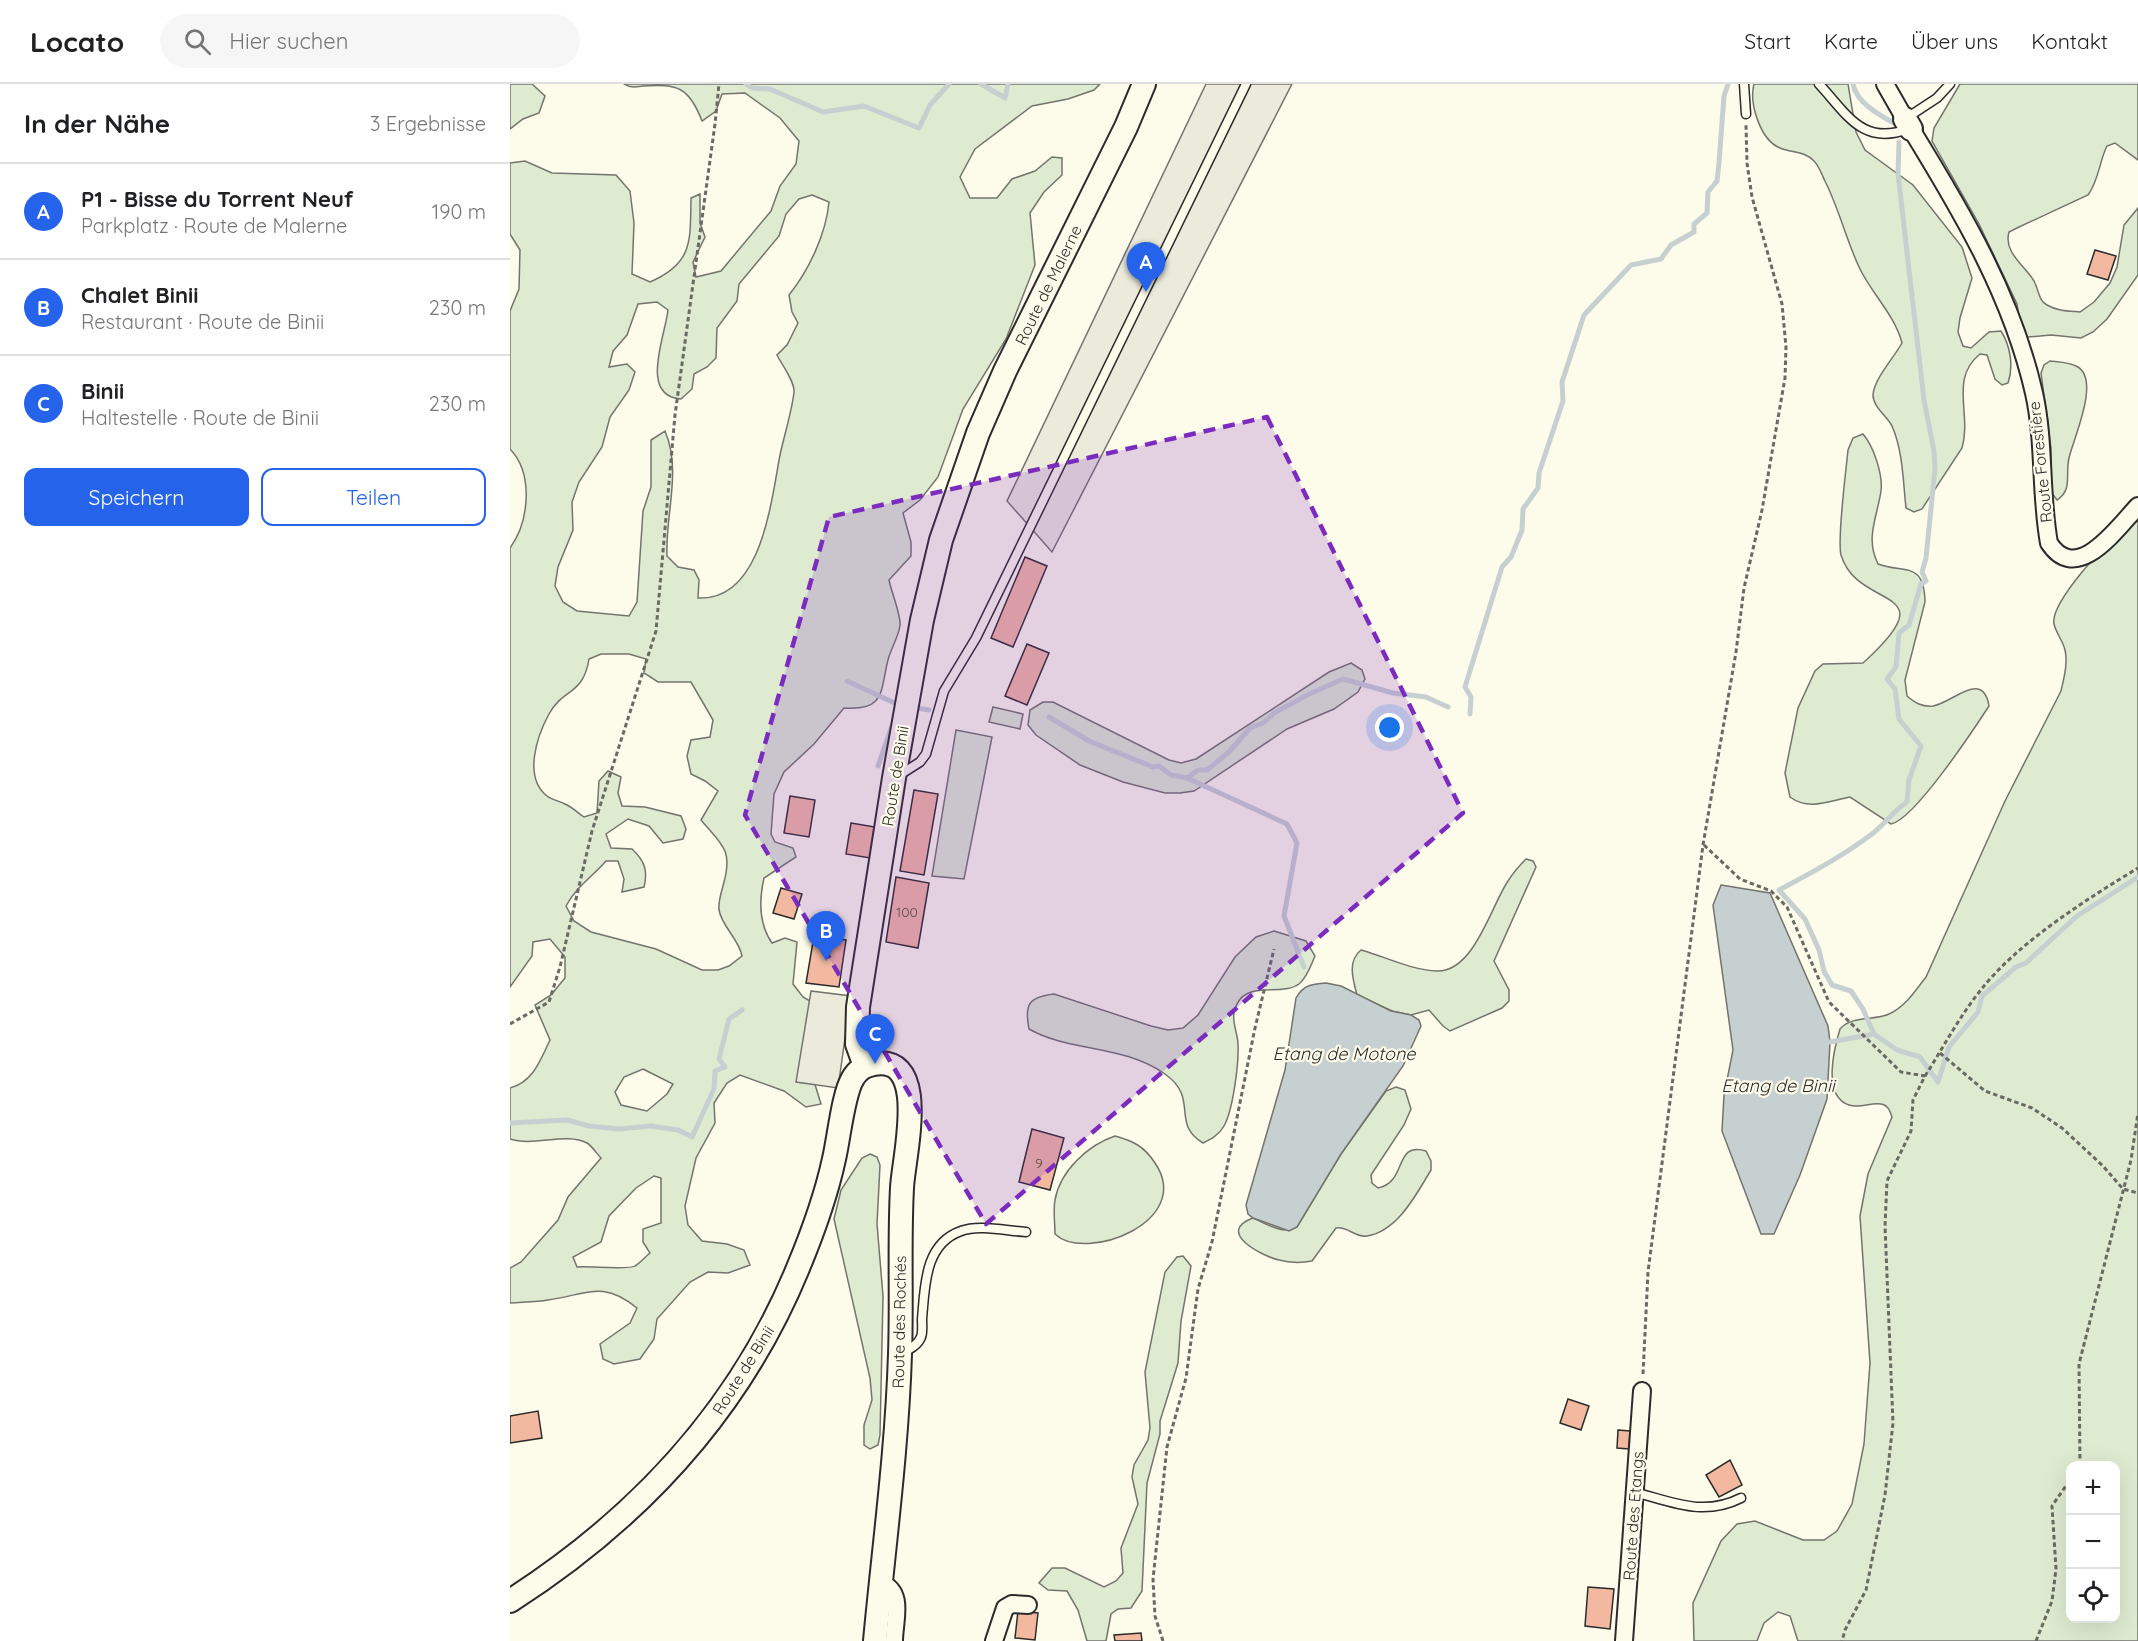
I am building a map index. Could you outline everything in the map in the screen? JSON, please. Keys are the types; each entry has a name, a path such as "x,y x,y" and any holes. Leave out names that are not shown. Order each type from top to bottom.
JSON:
{"street":[{"name":"Route de Malerne","path":"957,488 1005,371 1126,127 1144,84"},
{"name":"Route Forestière","path":"1885,84 1993,271 2012,318 2037,410 2049,543 2061,557 2078,559 2100,546 2138,506"},
{"name":"Route de Binii","path":"510,1601 575,1556 655,1486 683,1456 740,1380 766,1335 806,1250 827,1188 851,1082 865,1066 857,1044 858,1007 894,778 930,580 957,488"},
{"name":"Route des Rochés","path":"865,1066 878,1063 892,1067 905,1080 910,1094 902,1189 900,1353 892,1472 875,1641"},
{"name":"Route des Etangs","path":"1624,1641 1642,1391"},
{"path":"881,1583 891,1588 897,1601 894,1641"},
{"path":"994,1641 1005,1608 1012,1604 1028,1605"}],"lane":[{"path":"894,778 920,762 926,754 944,691 976,638 1246,84"},
{"path":"1744,84 1746,114"},
{"path":"1819,84 1855,123 1872,133 1892,135 1908,124 1950,84"},
{"path":"900,1353 913,1347 921,1337 926,1273 932,1257 945,1240 961,1230 1026,1232"},
{"path":"1634,1492 1694,1508 1722,1507 1741,1498"}],"path":[{"path":"510,1024 549,1002 560,967 592,831 656,631 675,415 714,136 718,84"},
{"path":"1642,1391 1648,1272 1703,845 1736,652 1744,588 1764,501 1786,364 1782,304 1748,174 1746,114"},
{"path":"1703,845 1740,879 1771,891 1787,907 1829,1002 1901,1072 1926,1076"},
{"path":"1842,1641 1845,1630 1866,1590 1885,1495 1893,1423 1885,1226 1887,1181 1911,1131 1913,1100 1980,990 2017,954 2088,898 2138,868"},
{"path":"1163,1641 1155,1617 1153,1579 1167,1447 1186,1378 1198,1289 1212,1242 1274,950"},
{"path":"1941,1054 1985,1091 2032,1108 2062,1128 2103,1166 2123,1189 2138,1193"},
{"path":"2080,1461 2079,1364 2131,1160 2138,1113"},
{"path":"2036,1641 2052,1601 2056,1569 2052,1506 2066,1485"}],"highlighted area":[{"path":"1267,417 1463,813 986,1224 745,815 829,517"}],"green space":[{"path":"510,84 532,84 545,96 539,113 523,119 510,129"},
{"path":"624,84 1100,84 1094,90 1068,99 1032,106 975,149 960,177 970,198 997,198 1012,179 1035,171 1052,157 1062,158 1062,175 1044,192 1030,213 1035,265 1006,339 963,409 938,477 920,500 903,513 911,542 911,556 889,580 900,625 879,697 867,706 844,708 814,744 784,772 774,794 771,834 775,842 793,848 796,857 764,878 761,895 762,919 772,943 785,938 797,942 793,984 803,997 820,1007 809,1065 821,1104 806,1107 784,1091 740,1075 727,1083 714,1103 715,1123 696,1158 685,1206 688,1225 702,1241 727,1244 744,1250 750,1265 728,1273 708,1272 690,1282 657,1319 654,1339 640,1359 614,1364 603,1359 600,1344 630,1323 637,1308 625,1299 603,1291 594,1291 543,1301 510,1303 510,1268 521,1262 558,1220 568,1197 601,1158 589,1144 579,1140 519,1141 510,1139 510,1088 525,1081 535,1070 550,1040 535,1005 551,995 565,978 565,957 550,939 533,942 532,956 510,987 510,548 525,512 526,484 518,459 510,449 510,311 519,289 520,250 510,234 510,163 525,161 552,173 616,175 630,191 634,223 632,274 650,282 675,267 682,258 689,238 691,198 700,194 700,223 705,237 693,262 696,277 721,271 771,211 780,186 796,164 799,141 780,118 745,93 722,94 716,111 702,121 692,101 681,90 665,86 633,87","holes":["812,195 829,202 824,227 815,251 789,295 792,312 798,323 787,345 777,355 794,388 793,399 767,521 760,545 750,566 737,583 720,595 698,598 699,580 694,570 678,567 667,556 673,477 670,446 665,431 651,440 651,487 643,511 637,602 629,616 577,611 563,602 555,586 558,567 573,530 572,502 579,482 602,447 610,417 629,390 635,372 627,364 609,367 613,351 627,335 638,304 657,302 668,310 660,349 658,377 661,388 668,395 681,399 692,389 694,374 707,367 716,358 717,328 737,301 739,284 779,236 786,214 799,199","601,654 629,654 646,659 644,673 658,682 691,682 713,720 710,737 691,740 687,756 691,774 718,791 701,820 719,841 726,854 726,871 719,910 742,956 729,966 718,970 702,970 656,949 591,932 574,921 566,906 579,888 606,861 618,861 624,879 622,892 644,887 646,876 640,858 632,849 611,848 606,834 628,819 649,826 663,843 683,839 686,829 681,816 645,807 622,806 618,793 621,777 608,771 599,781 597,813 584,817 568,805 547,796 540,788 534,768 540,733 554,706 582,680 589,659","643,1069 673,1084 667,1094 647,1111 621,1105 615,1092 624,1077","654,1176 661,1178 661,1223 643,1229 643,1242 650,1253 637,1265 631,1267 577,1267 573,1257 601,1242 609,1216 636,1188"]},
{"path":"1754,84 1848,84 1856,132 1865,150 1913,185 1962,247 1972,278 1958,332 1963,346 1971,348 1989,332 2001,331 2007,343 2011,363 2008,383 2002,385 1995,379 1987,355 1980,354 1971,364 1963,386 1965,422 1962,448 1922,509 1914,512 1906,508 1902,466 1896,436 1890,422 1875,404 1873,395 1880,376 1902,343 1899,333 1859,267 1817,165 1807,155 1785,150 1773,144 1762,129 1753,101"},
{"path":"1960,84 2138,84 2138,160 2115,143 2107,146 2088,195 2009,232 2009,246 2034,281 2044,303 2059,310 2080,312 2094,302 2110,283 2117,267 2124,225 2138,208 2138,275 2107,319 2093,332 2081,338 2051,335 2028,337 2021,329 2017,304 1979,224 1932,141 1934,128"},
{"path":"2050,361 2068,363 2078,367 2084,374 2087,384 2084,410 2069,458 2067,487 2057,500 2051,492 2051,448 2041,373 2044,365"},
{"path":"1863,434 1874,454 1881,477 1881,491 1872,537 1874,555 1878,564 1917,574 1924,589 1925,602 1905,680 1907,696 1919,704 1933,706 1974,689 1986,695 1989,706 1928,791 1901,819 1891,824 1850,797 1819,804 1797,801 1790,797 1785,773 1798,708 1815,671 1823,664 1863,663 1888,638 1899,621 1899,609 1850,573 1841,555 1841,520 1848,450 1853,438"},
{"path":"2138,511 2138,1641 1798,1641 1790,1616 1778,1612 1764,1623 1757,1641 1694,1641 1693,1603 1721,1541 1737,1524 1755,1521 1803,1540 1824,1540 1837,1531 1852,1504 1864,1444 1870,1363 1860,1216 1868,1174 1892,1117 1883,1105 1849,1105 1835,1092 1832,1071 1840,1029 1857,1020 1883,1016 1895,1011 1910,998 1926,977 2005,801 2061,691 2066,655 2054,624 2055,613 2062,599 2102,549"},
{"path":"1351,663 1362,670 1365,679 1358,692 1334,709 1287,729 1194,791 1165,793 1123,782 1080,765 1036,735 1028,725 1030,710 1043,702 1053,702 1169,760 1181,763 1196,759 1329,672"},
{"path":"993,707 1023,714 1020,729 989,722"},
{"path":"956,730 992,737 964,879 932,876"},
{"path":"1526,859 1533,861 1536,867 1494,961 1509,990 1509,1001 1502,1008 1450,1031 1429,1010 1411,1015 1392,1011 1357,995 1353,965 1361,950 1427,970 1437,971 1450,968 1461,961 1480,936 1508,881"},
{"path":"1274,931 1306,941 1315,956 1307,975 1299,984 1291,988 1252,992 1244,995 1238,1002 1234,1013 1234,1024 1238,1040 1238,1063 1230,1109 1222,1129 1203,1143 1193,1135 1188,1127 1181,1093 1175,1083 1165,1074 1148,1064 1131,1058 1061,1042 1029,1029 1027,1013 1030,1003 1039,997 1054,994 1151,1026 1168,1030 1183,1028 1198,1015 1235,957 1256,937"},
{"path":"1396,1087 1405,1090 1411,1109 1404,1125 1371,1175 1372,1183 1378,1188 1387,1184 1394,1178 1404,1157 1416,1149 1426,1151 1431,1161 1431,1170 1413,1200 1397,1219 1378,1233 1367,1236 1336,1228 1312,1261 1308,1262 1291,1262 1271,1258 1245,1243 1239,1230 1243,1224 1253,1218 1280,1229 1297,1227 1341,1154 1386,1091"},
{"path":"1115,1136 1138,1145 1155,1163 1163,1184 1160,1203 1149,1219 1131,1232 1110,1240 1089,1243 1070,1242 1055,1234 1054,1204 1058,1189 1077,1160 1095,1146"},
{"path":"870,1154 877,1157 880,1165 877,1224 883,1296 880,1435 878,1445 870,1449 864,1445 864,1425 872,1400 870,1378 834,1219 841,1190 862,1158"},
{"path":"1183,1256 1191,1266 1181,1321 1178,1363 1160,1421 1160,1434 1147,1483 1142,1591 1131,1608 1118,1609 1111,1614 1106,1641 1087,1641 1078,1610 1067,1591 1048,1590 1039,1583 1052,1568 1065,1568 1104,1587 1116,1581 1123,1573 1121,1548 1138,1504 1132,1477 1134,1465 1148,1440 1150,1428 1145,1372 1165,1272 1177,1257"}],"shaded area":[{"path":"1206,84 1292,84 1052,552 1007,501"},
{"path":"811,991 851,996 838,1088 796,1082"}],"water":[{"name":"Etang de Binii","path":"1721,885 1770,893 1828,1026 1830,1042 1827,1099 1800,1175 1774,1234 1761,1234 1722,1131 1724,1095 1733,1050 1713,905"},
{"name":"Etang de Motone","path":"1326,983 1341,986 1391,1011 1411,1015 1419,1020 1421,1026 1403,1066 1341,1154 1297,1227 1289,1231 1253,1218 1248,1214 1246,1205 1285,1070 1296,998 1308,986"}],"building":[{"path":"2095,250 2116,256 2108,280 2087,274"},
{"path":"1025,557 1047,566 1013,647 991,638"},
{"path":"1027,644 1049,653 1027,705 1005,696"},
{"path":"914,790 938,794 924,875 900,871"},
{"path":"790,796 815,800 809,837 784,833"},
{"path":"851,823 875,827 870,858 846,854"},
{"path":"896,877 929,883 918,948 886,942"},
{"path":"781,888 802,894 794,919 773,913"},
{"path":"814,936 846,940 839,987 806,983"},
{"path":"1032,1129 1064,1138 1050,1190 1019,1182"},
{"path":"1568,1399 1589,1406 1581,1430 1560,1423"},
{"path":"538,1411 542,1438 510,1443 510,1416"},
{"path":"1618,1430 1630,1431 1629,1449 1617,1448"},
{"path":"1730,1460 1742,1485 1719,1497 1706,1475"},
{"path":"1588,1587 1614,1589 1610,1629 1585,1626"},
{"path":"1018,1611 1038,1613 1035,1640 1015,1638"},
{"path":"1141,1633 1142,1641 1115,1641 1114,1635"}],"waterway":[{"path":"746,84 752,88 770,89 823,112 864,106 919,128 930,105 949,84"},
{"path":"981,84 1005,98 1008,84"},
{"path":"1470,714 1471,697 1465,687 1502,567 1511,557 1522,530 1523,509 1538,488 1539,473 1563,401 1562,382 1584,315 1631,265 1661,259 1671,245 1694,232 1694,224 1707,213 1708,192 1717,181 1724,96 1728,84"},
{"path":"1853,84 1863,102 1894,123"},
{"path":"1874,1034 1863,1009 1851,991 1832,985 1824,971 1819,950 1805,919 1779,890 1827,864 1861,842 1907,802 1909,780 1921,746 1899,719 1895,689 1887,679 1896,667 1899,633 1909,625 1921,584 1926,581 1922,572 1926,558 1935,469 1934,451 1924,400 1898,174 1899,142"},
{"path":"1049,717 1089,741 1153,767 1159,766 1171,775 1187,778 1198,770 1207,770 1229,752 1250,728 1263,723 1274,713 1307,695 1343,679 1393,693 1426,697 1448,707"},
{"path":"847,681 899,705"},
{"path":"917,708 929,710"},
{"path":"878,766 894,720"},
{"path":"1187,778 1287,824 1297,843 1284,916 1304,967"},
{"path":"1830,1042 1874,1034 1897,1050 1920,1057 1938,1082 1949,1047 1978,1012 1982,996 2016,967 2026,963 2077,916 2138,877"},
{"path":"510,1123 567,1120 589,1126 619,1129 651,1126 678,1130 692,1137 714,1089 715,1071 725,1067 719,1059 729,1019 742,1010"}],"place":[{"name":"P1 - Bisse du Torrent Neuf","path":"1146,292"},
{"name":"Chalet Binii","path":"826,961"},
{"name":"Binii","path":"875,1064"}]}
